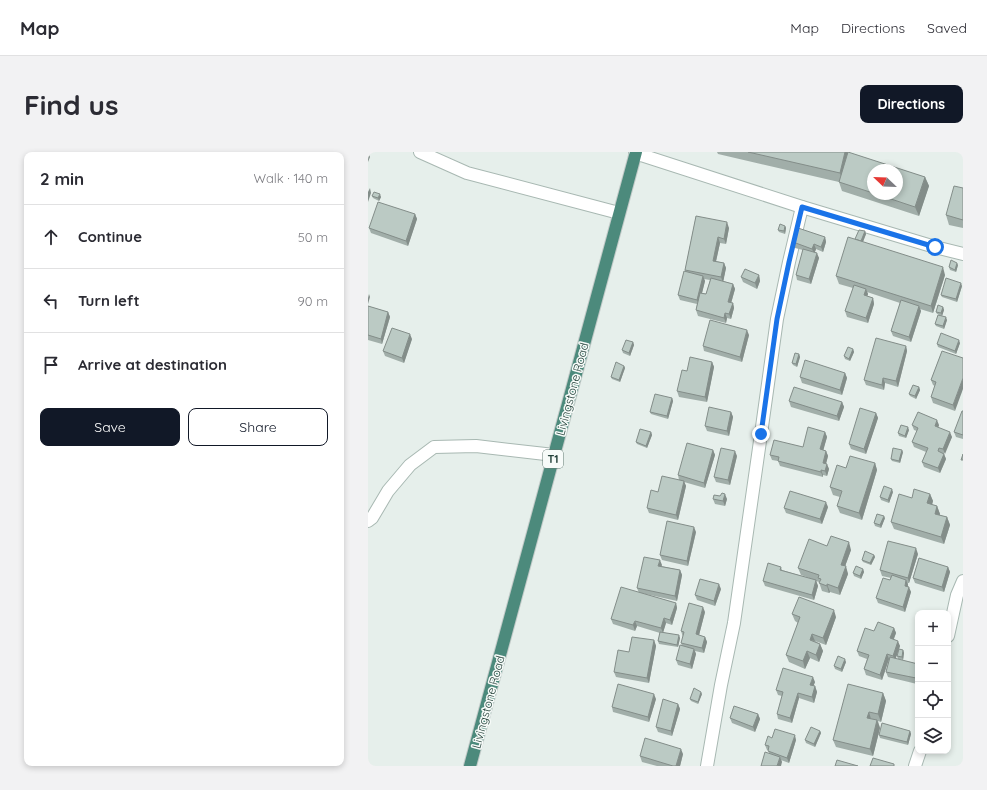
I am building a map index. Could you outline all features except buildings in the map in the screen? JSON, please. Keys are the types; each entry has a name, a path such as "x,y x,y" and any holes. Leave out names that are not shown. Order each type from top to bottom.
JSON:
{"highway":[{"name":"Livingstone Road","path":"470,766 636,152"}],"street":[{"path":"420,152 467,173 619,213"},
{"path":"636,152 802,207 963,254"},
{"path":"707,766 721,685 734,623 777,319 802,207"},
{"path":"368,520 372,518 388,491 410,466 434,447 476,446 554,455"},
{"path":"951,622 957,595 963,581"},
{"path":"915,766 919,754"}],"route":[{"path":"761,434 777,319 802,207 935,247"}]}
